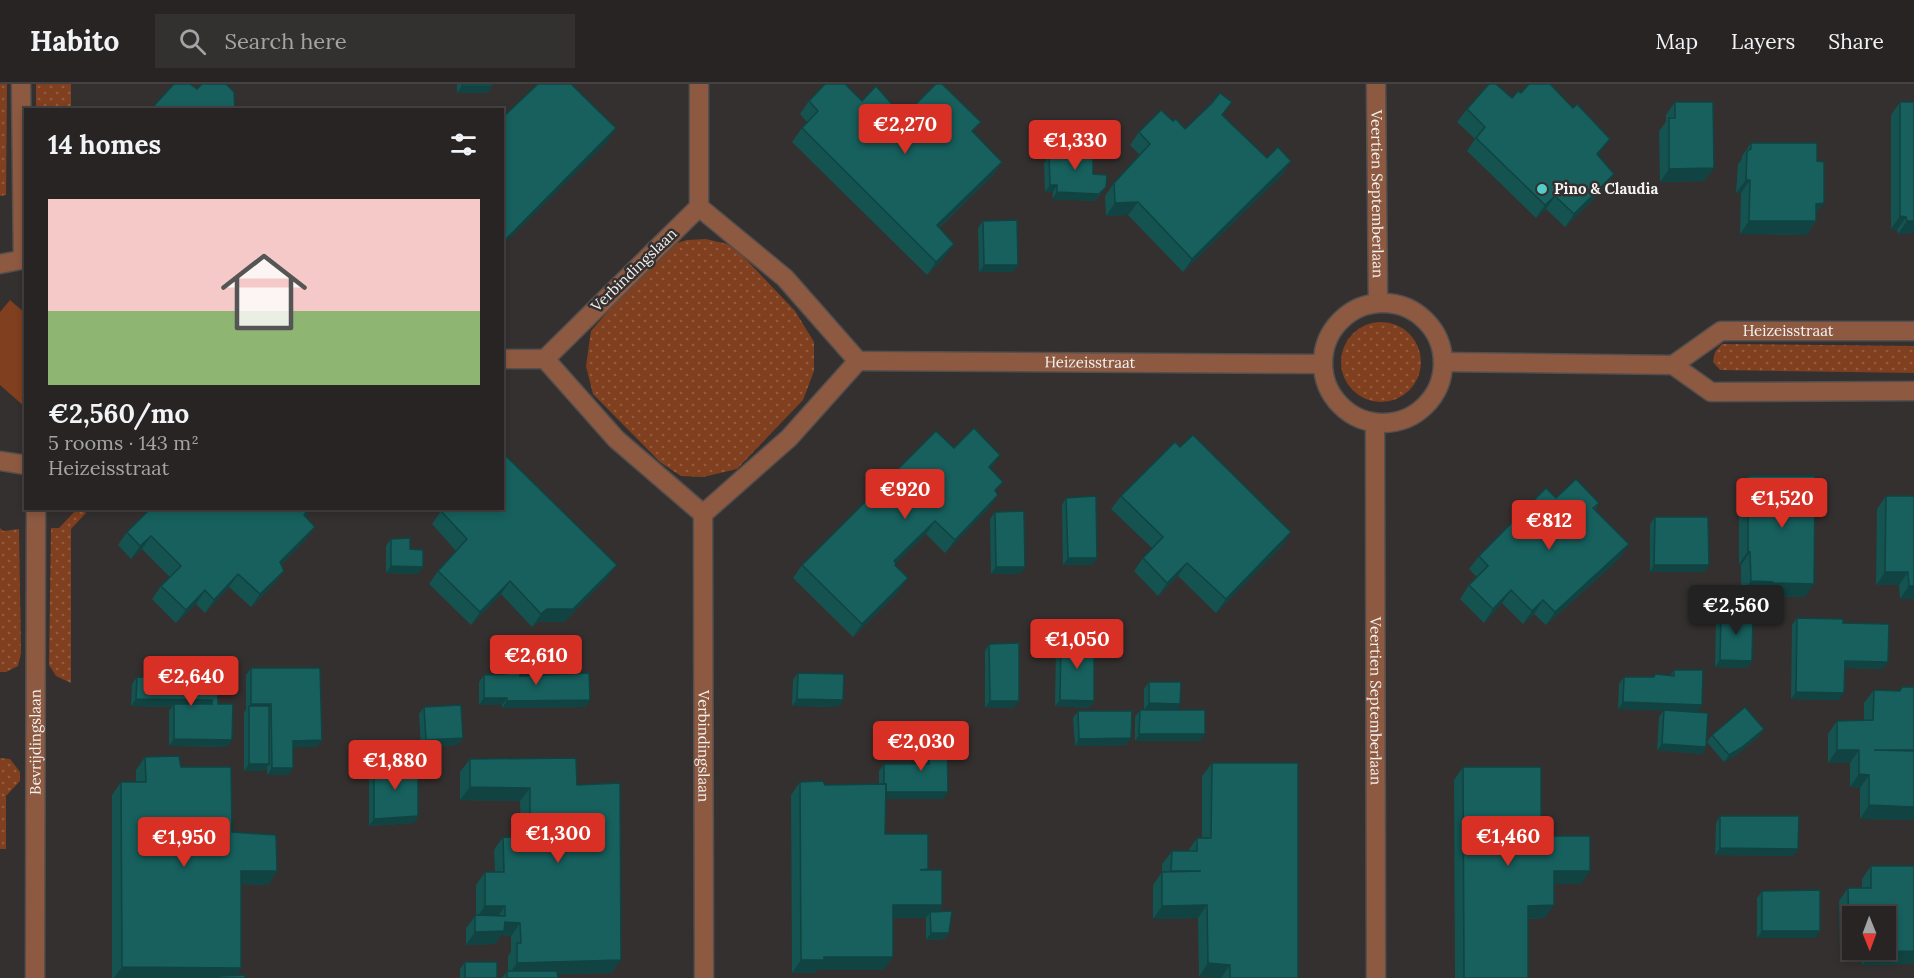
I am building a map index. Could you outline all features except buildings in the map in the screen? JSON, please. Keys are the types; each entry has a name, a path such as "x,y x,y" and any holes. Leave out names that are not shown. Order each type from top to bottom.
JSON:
{"street":[{"path":"0,264 24,259 21,84"},
{"path":"504,359 545,359 616,439 703,514 789,438 858,361 785,278 699,207 699,84"},
{"name":"Veertien Septemberlaan","path":"1376,84 1378,302"},
{"name":"Verbindingslaan","path":"545,359 699,207"},
{"path":"1378,302 1405,307 1422,316 1437,334 1443,353 1443,362 1439,387 1429,403 1409,418 1395,422 1375,423 1348,412 1330,393 1324,377 1323,364 1326,341 1337,323 1356,309 1378,302"},
{"name":"Heizeisstraat","path":"1673,365 1721,331 1914,331"},
{"name":"Heizeisstraat","path":"858,361 1323,364"},
{"path":"1443,362 1673,365 1711,392 1914,392"},
{"name":"Veertien Septemberlaan","path":"1375,423 1376,978"},
{"path":"0,461 24,465"},
{"name":"Bevrijdingslaan","path":"35,978 36,510"},
{"name":"Verbindingslaan","path":"703,514 704,978"}],"shaded area":[{"path":"0,84 7,84 6,195 0,196"},
{"path":"36,84 71,84 71,108 36,108"},
{"path":"706,239 727,244 739,252 795,311 814,342 814,371 803,400 737,469 703,477 681,476 660,462 593,394 586,366 591,331 664,247 687,240"},
{"path":"10,300 24,312 24,406 0,385 0,312"},
{"path":"1381,322 1396,325 1409,334 1418,347 1421,362 1418,377 1409,390 1396,399 1381,402 1366,399 1353,390 1344,377 1341,362 1344,347 1353,334 1366,325"},
{"path":"1722,344 1914,346 1914,373 1720,370 1713,362 1715,352"},
{"path":"76,510 84,510 86,513 71,529 71,683 56,676 49,665 51,528 59,528"},
{"path":"0,528 3,531 19,529 21,653 18,666 6,672 0,672"},
{"path":"0,758 10,759 20,772 20,781 6,796 6,849 0,849"}],"place":[{"name":"Pino & Claudia","path":"1542,189"}]}
